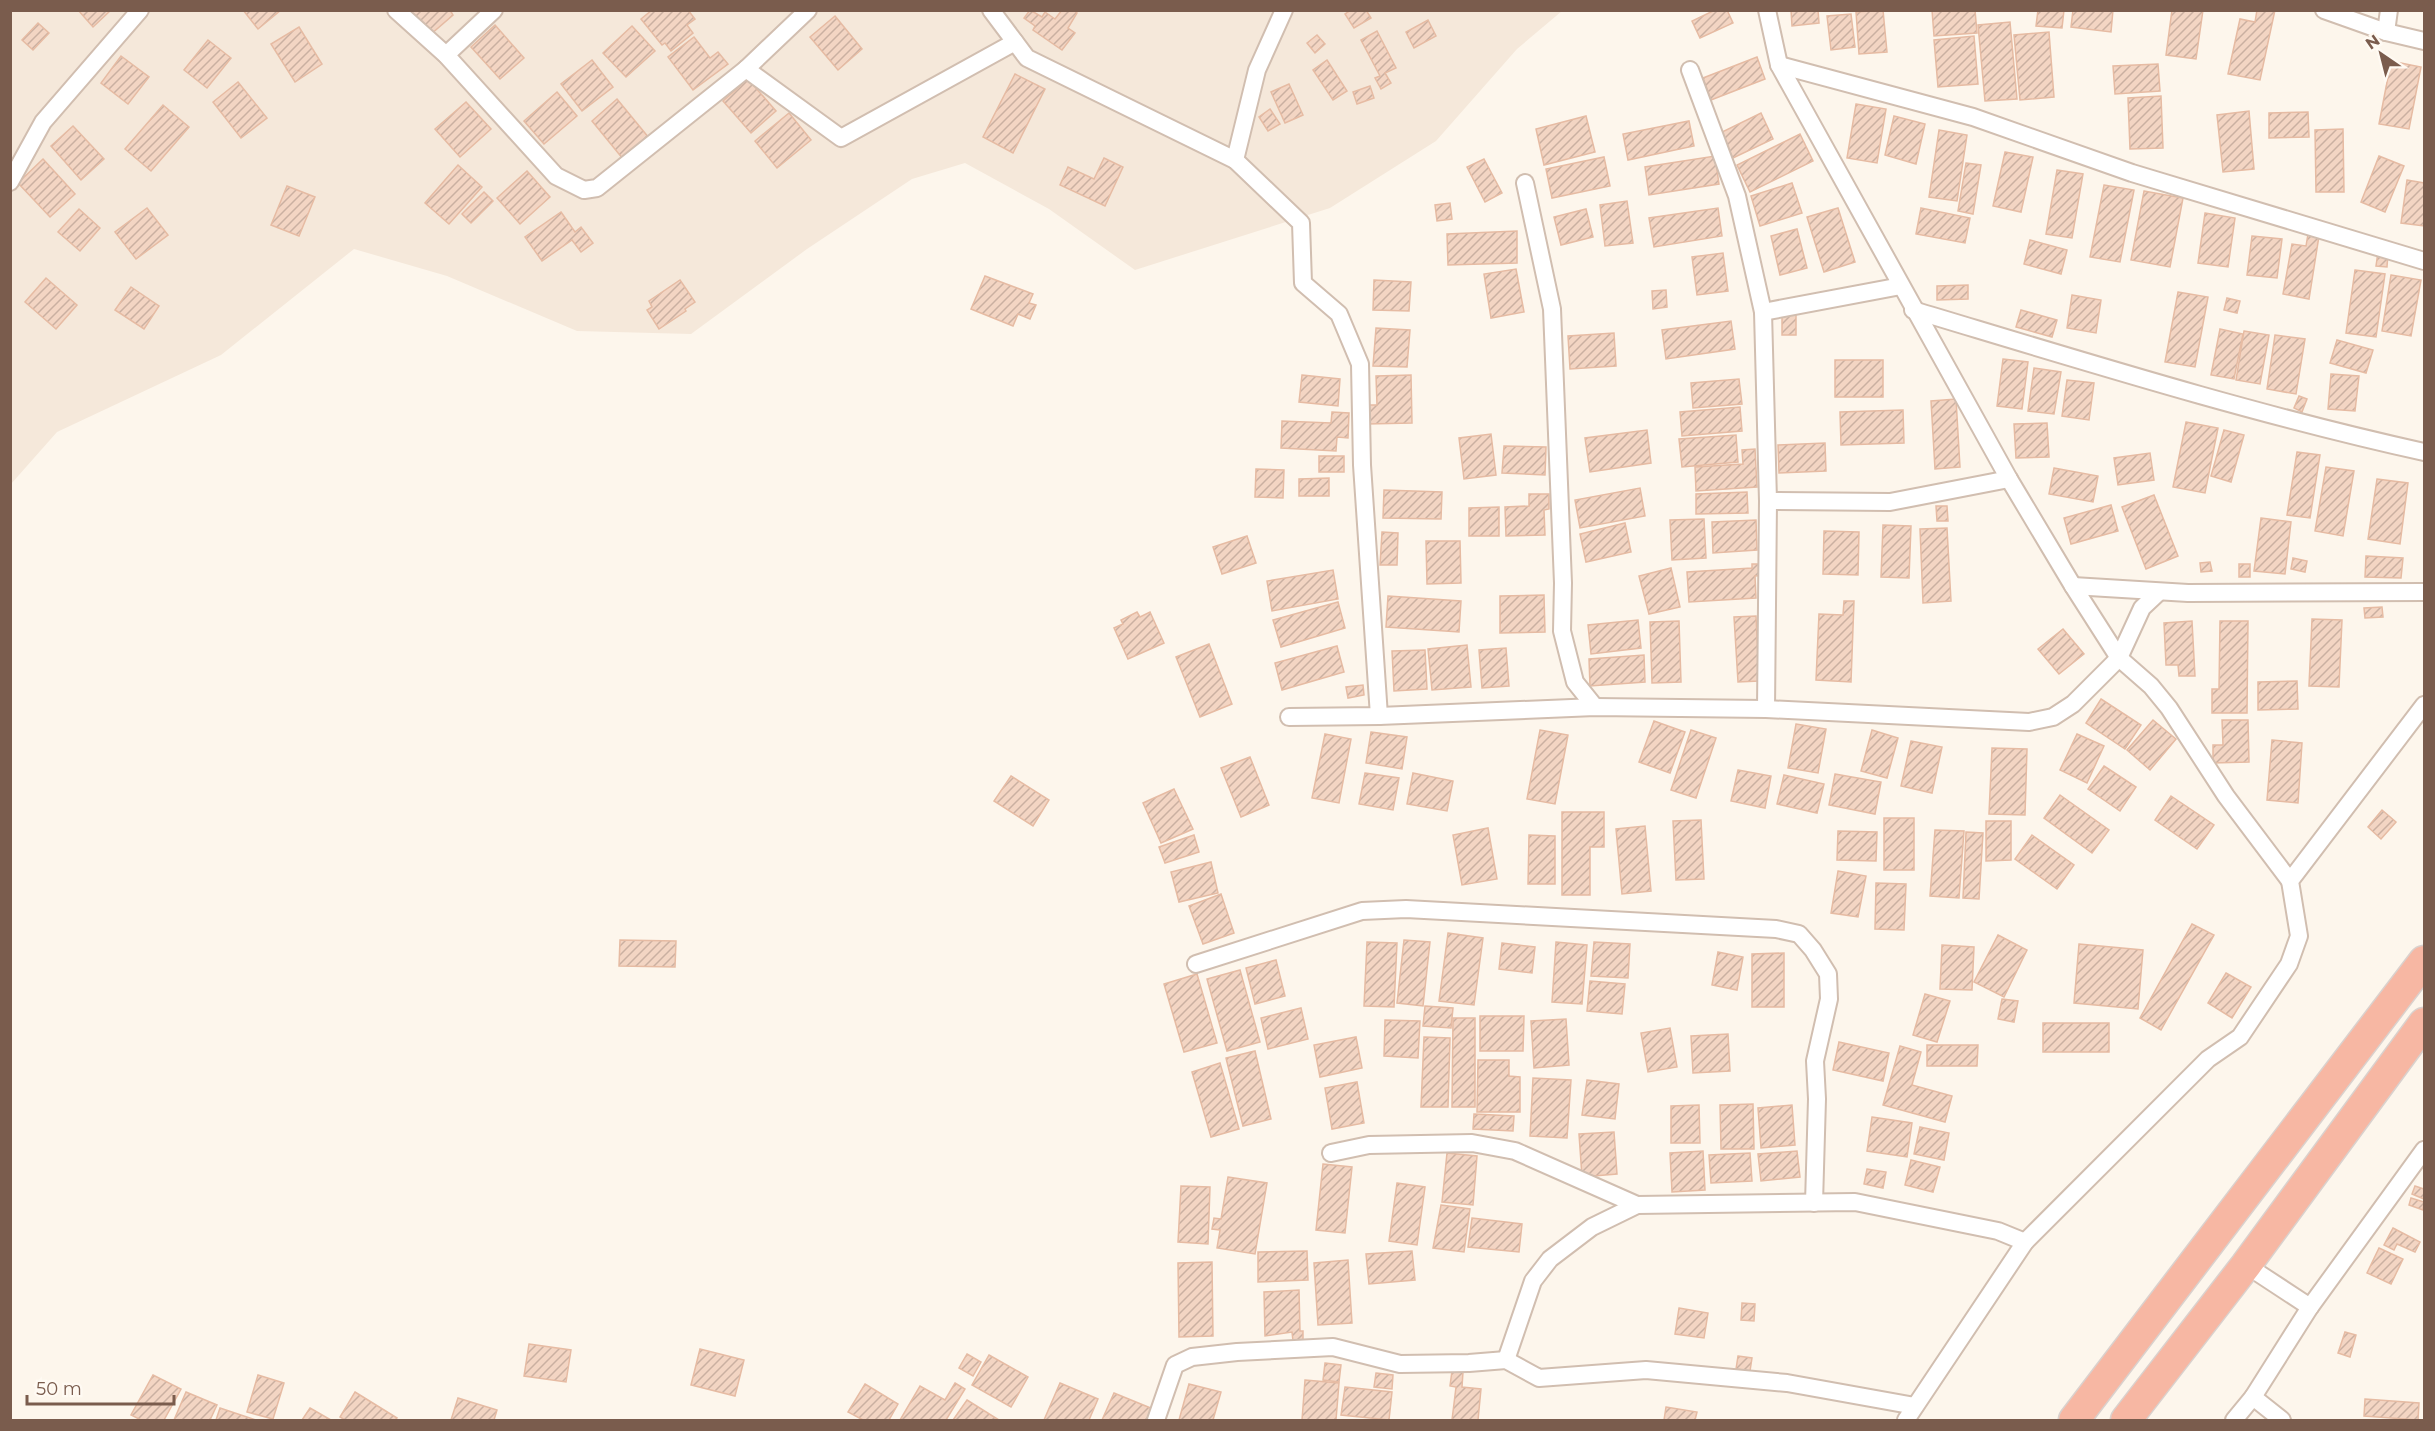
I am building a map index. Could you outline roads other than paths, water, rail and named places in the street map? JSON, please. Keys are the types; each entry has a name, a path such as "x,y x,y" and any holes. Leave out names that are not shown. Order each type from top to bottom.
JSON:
{"highway":[{"path":"2074,1420 2424,961"},
{"path":"2126,1420 2246,1265 2424,1023"}],"street":[{"path":"10,182 43,122 140,10"},
{"path":"396,10 446,55 556,176 584,190 597,188 746,69 808,10"},
{"path":"446,55 494,10"},
{"path":"991,10 1027,58 1235,160 1301,223 1303,283 1340,314 1360,364 1362,465 1379,716"},
{"path":"1235,160 1257,70 1284,10"},
{"path":"1767,10 1779,65 2009,479 2119,658 2151,686 2169,708 2226,796 2290,881 2299,936 2289,964 2241,1037 2208,1059 2025,1242 1906,1420"},
{"path":"2324,10 2386,32 2424,41"},
{"path":"2386,32 2389,10"},
{"path":"746,69 841,138 1015,42"},
{"path":"1779,65 1973,117 2133,172 2424,261"},
{"path":"1690,70 1737,196 1763,312 1768,501 1766,709"},
{"path":"1525,183 1552,309 1563,583 1562,632 1575,682 1595,707"},
{"path":"1763,312 1900,286"},
{"path":"1914,310 2136,377 2342,434 2424,452"},
{"path":"1768,501 1890,502 2009,479"},
{"path":"2073,586 2188,593 2424,592"},
{"path":"1289,717 1379,716 1595,707 1766,709 2029,722 2053,717 2073,704 2119,658 2142,608 2159,592"},
{"path":"2290,881 2424,705"},
{"path":"1196,964 1362,911 1406,909 1776,929 1799,934 1814,950 1828,974 1829,999 1815,1061 1817,1099 1814,1203"},
{"path":"1331,1153 1369,1145 1472,1143 1515,1151 1637,1205 1855,1202 1998,1231 2025,1242"},
{"path":"2234,1420 2253,1397 2310,1307 2424,1150"},
{"path":"1506,1360 1533,1281 1550,1259 1592,1227 1637,1205"},
{"path":"2246,1265 2310,1307"},
{"path":"1156,1420 1175,1365 1192,1357 1237,1352 1333,1347 1400,1364 1506,1360 1539,1378 1646,1370 1787,1383 1915,1406"},
{"path":"2253,1397 2282,1420"}]}
